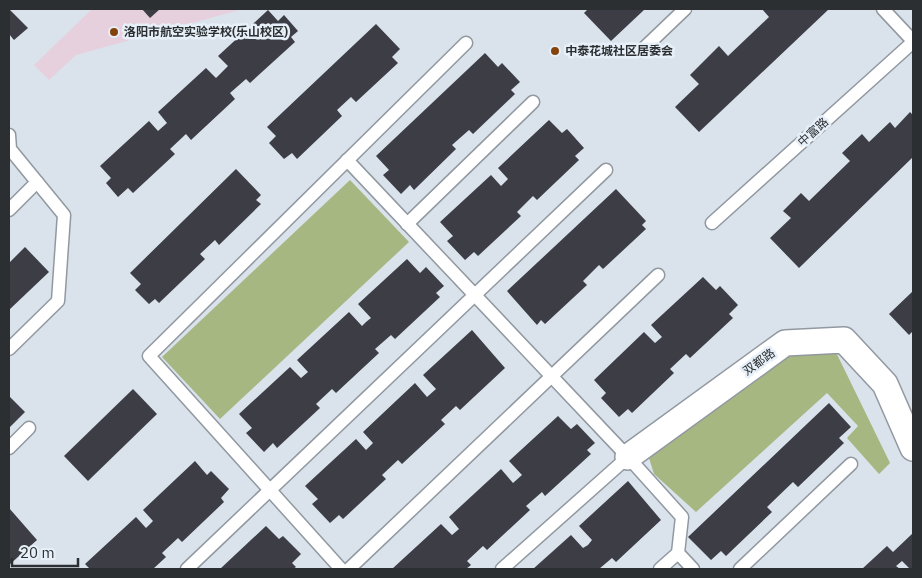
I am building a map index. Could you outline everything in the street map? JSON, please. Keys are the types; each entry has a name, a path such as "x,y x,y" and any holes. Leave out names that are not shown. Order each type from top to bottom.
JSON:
{"street":[{"name":"双都路","path":"628,457 785,343 844,340 885,384 913,448"}],"lane":[{"path":"641,51 685,9"},
{"path":"883,9 913,41"},
{"name":"中富路","path":"712,223 913,41"},
{"path":"341,569 149,356 466,43"},
{"path":"407,224 533,102"},
{"path":"9,135 10,149 64,215 58,301 9,349"},
{"path":"347,160 628,457 682,517 678,553 660,569"},
{"path":"187,569 606,170"},
{"path":"9,210 37,182"},
{"path":"349,569 658,274"},
{"path":"9,448 29,428"},
{"path":"502,569 628,457"},
{"path":"740,569 852,464"},
{"path":"678,553 693,569"}],"shaded area":[{"name":"洛阳市航空实验学校(乐山校区)","path":"92,9 243,9 76,55 49,80 34,65"}],"green space":[{"path":"350,180 409,242 220,419 162,357"},
{"path":"831,342 890,463 879,474 847,438 858,426 827,393 696,512 654,474 649,458 727,381 778,350"}],"building":[{"path":"9,9 28,28 14,40 9,34"},
{"path":"142,9 160,9 150,18"},
{"path":"588,9 645,9 611,41 584,13"},
{"path":"762,9 829,9 699,132 675,107 699,84 690,75 719,46 728,56 769,17"},
{"path":"268,10 278,21 284,15 298,31 291,37 295,42 250,83 246,79 230,93 235,99 191,140 186,134 170,149 175,154 133,193 128,188 118,197 106,183 111,178 100,166 149,121 158,131 167,123 158,112 206,68 216,78 228,66 218,56"},
{"path":"376,24 400,49 392,57 398,63 356,102 351,97 337,110 342,116 297,159 292,153 284,159 269,143 276,136 267,127"},
{"path":"485,53 498,67 502,63 520,82 511,90 515,94 473,134 469,130 452,145 456,149 414,190 410,185 401,194 383,175 389,170 376,156"},
{"path":"910,112 913,115 913,157 799,268 770,238 791,218 783,211 801,193 809,201 850,161 842,153 862,134 869,142 890,122 895,128"},
{"path":"549,120 562,133 567,129 584,148 575,156 579,160 537,200 533,196 517,212 521,216 478,256 474,252 465,260 447,241 453,236 440,222 491,175 501,186 508,179 498,168"},
{"path":"236,169 261,195 256,200 261,204 219,245 215,240 200,254 205,259 159,303 155,299 149,304 135,290 141,284 130,273"},
{"path":"616,189 646,221 642,225 646,229 603,269 599,265 583,281 587,285 545,324 541,320 537,325 507,291"},
{"path":"25,247 49,272 9,310 9,263"},
{"path":"407,259 420,273 426,267 444,286 436,293 440,297 395,339 391,335 375,349 379,353 336,393 332,389 316,404 320,408 277,448 273,443 264,452 246,433 252,428 239,414 290,367 301,378 308,372 297,360 349,312 362,326 371,318 358,304"},
{"path":"703,277 716,290 720,286 738,305 729,314 733,318 690,358 686,354 670,369 674,373 632,413 628,409 619,417 601,398 606,393 594,380 644,332 655,343 662,337 651,325"},
{"path":"913,291 913,331 909,335 889,314"},
{"path":"472,330 505,368 460,410 456,406 441,420 445,424 402,464 398,460 382,475 386,479 343,519 339,515 330,523 312,504 318,499 305,486 356,439 366,450 373,443 363,432 415,383 427,397 436,389 423,375"},
{"path":"133,389 157,414 88,481 64,456"},
{"path":"9,396 25,412 9,428"},
{"path":"829,403 851,427 839,438 844,443 798,487 793,482 767,507 772,512 726,556 721,551 711,560 688,537"},
{"path":"558,416 571,429 577,424 595,443 587,450 591,454 545,496 542,492 526,506 530,510 487,550 483,546 467,561 471,565 466,569 392,569 441,524 452,535 459,529 449,517 501,469 513,483 522,475 509,461"},
{"path":"195,461 207,475 211,471 229,489 221,498 224,502 182,542 178,538 162,553 166,557 153,569 90,569 85,564 136,517 146,528 153,521 143,510"},
{"path":"628,481 661,520 616,562 612,558 599,569 533,569 571,535 583,548 588,545 592,540 579,526"},
{"path":"9,508 37,540 9,565"},
{"path":"266,526 279,539 283,536 301,554 292,563 296,567 293,569 220,569"},
{"path":"913,533 913,569 910,569 902,561 896,566 900,569 862,569 887,546 893,552"}],"place":[{"name":"洛阳市航空实验学校(乐山校区)","path":"114,32"},
{"name":"中泰花城社区居委会","path":"555,51"}]}
